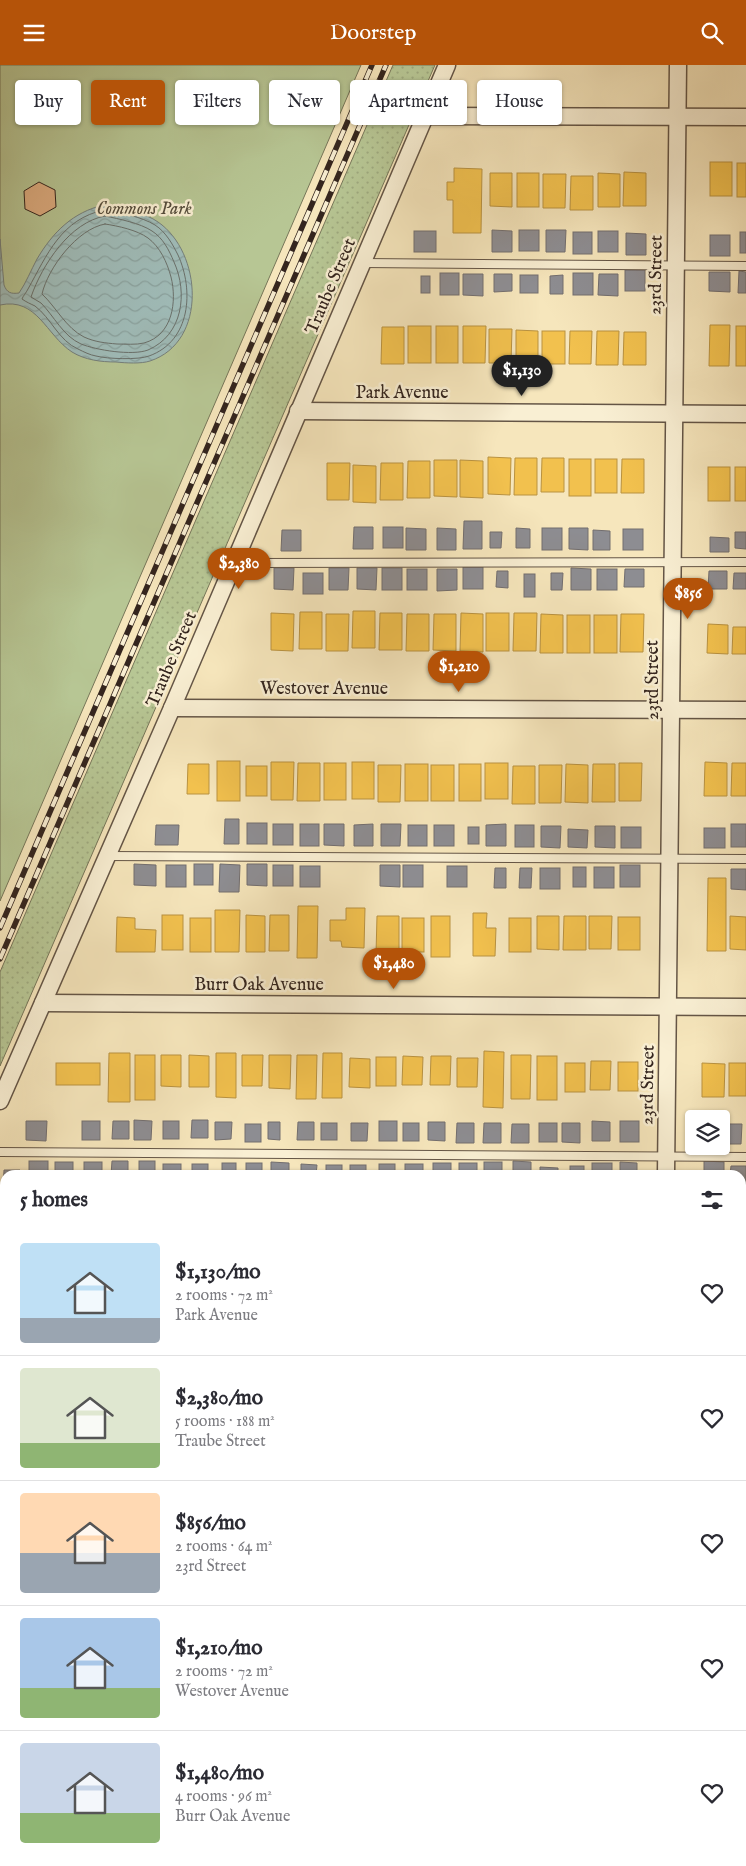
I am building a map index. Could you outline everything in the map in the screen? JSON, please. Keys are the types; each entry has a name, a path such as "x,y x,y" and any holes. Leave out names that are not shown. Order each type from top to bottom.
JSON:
{"street":[{"name":"Traube Street","path":"441,80 447,65"},
{"name":"23rd Street","path":"666,1170 678,65"},
{"path":"467,116 746,117"},
{"name":"Traube Street","path":"0,1101 172,708 421,125"},
{"name":"Park Avenue","path":"298,411 746,414"},
{"name":"Westover Avenue","path":"172,708 746,710"},
{"name":"Burr Oak Avenue","path":"43,1003 746,1007"}],"lane":[{"path":"362,263 746,265"},
{"path":"234,563 746,562"},
{"path":"107,856 746,859"},
{"path":"0,1152 746,1157"}],"green space":[{"name":"Commons Park","path":"0,65 361,65 355,80 350,80 350,90 340,114 340,80 269,80 269,125 335,125 0,901"},
{"path":"393,65 435,65 428,80 387,80"},
{"path":"367,125 409,125 0,1066 0,972"}],"water":[{"path":"104,205 140,213 158,222 173,236 183,254 190,274 192,296 190,317 182,335 169,351 150,361 142,363 105,362 82,357 63,345 32,312 13,304 0,305 0,239 4,285 6,290 19,293 43,249 57,232 73,218"}],"building: Homes":[{"path":"710,162 732,162 732,196 710,196"},
{"path":"737,163 746,163 746,197 737,197"},
{"path":"454,168 482,169 481,233 453,233 453,200 447,200 447,182 454,182"},
{"path":"624,172 646,173 646,206 623,206"},
{"path":"490,173 512,173 512,207 490,206"},
{"path":"517,173 539,173 539,207 517,207"},
{"path":"598,173 620,174 620,207 598,207"},
{"path":"543,174 566,174 565,208 543,208"},
{"path":"571,176 593,176 593,210 570,210"},
{"path":"710,325 730,325 729,366 709,366"},
{"path":"408,326 431,326 431,363 408,363"},
{"path":"436,326 458,326 458,363 436,363"},
{"path":"463,326 486,326 485,363 463,363"},
{"path":"736,326 746,326 746,366 736,366"},
{"path":"382,327 404,327 404,364 381,364"},
{"path":"489,329 512,329 511,363 489,363"},
{"path":"516,330 538,331 538,364 516,364"},
{"path":"542,331 565,331 565,364 542,364"},
{"path":"570,331 592,331 591,364 569,364"},
{"path":"597,331 619,331 618,365 596,365"},
{"path":"624,332 646,332 646,365 623,365"},
{"path":"488,457 511,458 510,495 488,494"},
{"path":"515,458 537,458 537,495 514,495"},
{"path":"542,458 564,458 564,492 541,492"},
{"path":"569,459 591,459 591,496 569,496"},
{"path":"595,459 617,459 617,493 595,493"},
{"path":"622,459 644,459 644,493 621,493"},
{"path":"434,460 457,460 457,497 434,496"},
{"path":"460,460 483,461 483,498 460,497"},
{"path":"408,461 430,461 430,498 407,498"},
{"path":"327,463 350,463 349,500 327,500"},
{"path":"381,463 403,463 403,500 380,500"},
{"path":"353,465 376,466 376,503 353,502"},
{"path":"708,467 730,467 730,501 708,501"},
{"path":"735,467 746,467 746,501 735,501"},
{"path":"353,611 375,611 375,648 352,648"},
{"path":"300,612 322,612 322,649 299,649"},
{"path":"271,613 294,614 293,651 271,650"},
{"path":"380,613 402,613 402,650 379,650"},
{"path":"461,613 483,614 483,652 460,651"},
{"path":"486,613 509,613 509,651 486,651"},
{"path":"514,613 537,613 536,651 513,651"},
{"path":"326,614 349,614 348,651 326,651"},
{"path":"407,614 429,614 429,651 406,651"},
{"path":"434,614 456,614 456,651 433,650"},
{"path":"541,614 563,615 563,653 540,653"},
{"path":"621,614 644,614 643,652 620,652"},
{"path":"567,615 590,615 590,653 567,653"},
{"path":"594,615 617,615 617,653 594,653"},
{"path":"708,624 728,625 728,654 707,653"},
{"path":"733,627 746,627 746,654 732,654"},
{"path":"217,761 240,761 240,801 217,801"},
{"path":"271,762 294,762 293,800 271,800"},
{"path":"352,762 374,762 374,799 352,799"},
{"path":"705,762 727,763 727,796 704,796"},
{"path":"298,763 320,763 320,801 297,801"},
{"path":"324,763 346,763 346,800 324,800"},
{"path":"485,763 508,763 508,799 485,799"},
{"path":"619,763 642,763 641,801 619,801"},
{"path":"732,763 746,763 746,796 731,796"},
{"path":"188,764 209,764 209,794 187,794"},
{"path":"405,764 428,764 428,801 405,801"},
{"path":"459,764 481,764 481,801 459,801"},
{"path":"566,764 588,765 588,803 565,802"},
{"path":"593,764 615,764 615,802 592,802"},
{"path":"378,765 401,765 400,802 378,802"},
{"path":"431,765 454,765 454,801 431,801"},
{"path":"539,765 562,765 561,803 539,803"},
{"path":"246,766 267,766 267,796 246,796"},
{"path":"513,766 535,766 535,804 512,804"},
{"path":"708,878 726,878 726,951 707,951"},
{"path":"298,906 318,906 317,958 297,958"},
{"path":"346,908 365,908 364,948 342,947 341,941 330,941 330,920 346,920"},
{"path":"215,910 240,910 239,952 215,952"},
{"path":"473,913 487,913 486,928 496,928 495,956 473,956"},
{"path":"162,915 183,915 183,950 162,950"},
{"path":"246,915 265,916 265,952 246,952"},
{"path":"270,915 289,915 289,951 269,951"},
{"path":"377,916 399,916 399,954 376,954"},
{"path":"431,916 450,916 450,957 431,957"},
{"path":"537,916 559,916 559,950 537,949"},
{"path":"564,916 586,916 586,950 563,950"},
{"path":"589,916 612,916 611,949 589,949"},
{"path":"730,916 746,917 746,950 730,949"},
{"path":"117,917 135,918 135,929 156,930 155,952 116,952"},
{"path":"618,917 640,917 640,950 618,950"},
{"path":"190,918 211,918 211,952 190,952"},
{"path":"402,918 424,918 424,952 402,952"},
{"path":"509,918 531,918 531,952 509,952"},
{"path":"484,1051 504,1052 503,1108 483,1107"},
{"path":"109,1053 130,1053 130,1102 108,1102"},
{"path":"216,1053 236,1053 236,1098 216,1097"},
{"path":"323,1053 342,1053 342,1098 322,1098"},
{"path":"135,1055 155,1055 155,1100 135,1100"},
{"path":"161,1055 181,1055 181,1087 161,1086"},
{"path":"189,1055 209,1056 209,1087 189,1087"},
{"path":"242,1055 263,1055 262,1086 242,1086"},
{"path":"269,1055 291,1055 290,1089 269,1088"},
{"path":"297,1055 317,1055 316,1099 296,1099"},
{"path":"511,1055 531,1055 530,1099 511,1099"},
{"path":"403,1056 423,1057 422,1085 402,1085"},
{"path":"431,1056 451,1056 450,1085 430,1085"},
{"path":"537,1056 557,1056 557,1100 537,1100"},
{"path":"376,1057 396,1057 396,1086 376,1086"},
{"path":"350,1058 370,1059 370,1088 349,1087"},
{"path":"457,1058 478,1058 477,1087 457,1087"},
{"path":"591,1061 611,1061 610,1090 590,1090"},
{"path":"618,1062 638,1062 638,1091 618,1091"},
{"path":"56,1063 100,1063 100,1085 56,1085"},
{"path":"565,1063 585,1063 585,1092 565,1092"},
{"path":"702,1063 725,1064 724,1097 702,1097"},
{"path":"729,1063 746,1063 746,1096 729,1096"}],"building: Industry":[{"path":"492,230 512,231 512,252 492,252"},
{"path":"519,230 539,230 539,251 519,251"},
{"path":"546,230 566,230 565,252 546,252"},
{"path":"414,231 436,231 436,252 414,252"},
{"path":"598,231 618,231 618,252 598,252"},
{"path":"573,232 592,232 592,254 573,254"},
{"path":"740,232 746,232 746,253 740,253"},
{"path":"626,233 646,234 646,255 626,255"},
{"path":"710,235 730,235 730,256 710,256"},
{"path":"625,270 645,270 645,291 625,291"},
{"path":"739,271 746,272 746,293 738,293"},
{"path":"709,272 730,272 730,292 709,291"},
{"path":"440,273 459,273 459,295 440,295"},
{"path":"573,273 593,273 593,295 573,295"},
{"path":"463,274 483,274 483,296 463,295"},
{"path":"494,274 512,274 512,291 494,292"},
{"path":"599,274 618,274 618,296 598,295"},
{"path":"520,275 538,275 538,293 520,293"},
{"path":"563,275 563,294 550,294 550,276"},
{"path":"421,276 430,276 430,293 421,293"},
{"path":"464,521 482,521 482,549 463,549"},
{"path":"354,527 373,527 373,549 353,549"},
{"path":"383,527 403,527 403,548 383,548"},
{"path":"406,528 426,529 426,550 406,550"},
{"path":"437,528 456,529 456,550 437,550"},
{"path":"516,528 530,529 530,548 516,548"},
{"path":"542,528 562,528 562,550 542,550"},
{"path":"569,528 588,528 588,550 569,549"},
{"path":"623,529 643,529 643,550 623,550"},
{"path":"282,530 301,530 301,551 281,551"},
{"path":"593,530 610,531 610,550 593,550"},
{"path":"490,532 502,532 501,548 490,548"},
{"path":"735,532 746,532 746,549 735,548"},
{"path":"710,537 729,538 729,552 710,552"},
{"path":"463,567 483,567 483,589 463,589"},
{"path":"274,568 294,568 293,590 274,589"},
{"path":"329,568 349,568 348,590 329,590"},
{"path":"357,568 377,568 376,590 357,589"},
{"path":"382,568 402,568 402,590 382,590"},
{"path":"571,568 591,569 591,590 571,590"},
{"path":"407,569 427,569 427,590 407,590"},
{"path":"437,569 457,569 457,590 437,591"},
{"path":"597,569 617,569 617,590 597,590"},
{"path":"625,569 644,569 644,587 624,587"},
{"path":"497,571 508,571 508,588 496,587"},
{"path":"709,571 727,571 727,589 708,589"},
{"path":"303,573 323,573 323,594 303,594"},
{"path":"551,573 563,573 562,590 551,590"},
{"path":"734,573 746,573 746,589 733,589"},
{"path":"524,574 535,574 535,597 524,597"},
{"path":"225,819 239,819 239,844 224,844"},
{"path":"247,823 267,823 267,844 247,844"},
{"path":"273,824 293,824 293,845 273,845"},
{"path":"300,824 319,824 319,846 300,846"},
{"path":"324,824 344,824 344,846 324,845"},
{"path":"373,824 373,846 354,846 354,825"},
{"path":"381,824 401,824 400,846 381,846"},
{"path":"506,824 506,846 486,846 486,825"},
{"path":"731,824 746,824 746,847 731,847"},
{"path":"156,825 179,825 178,845 155,845"},
{"path":"408,825 427,825 427,846 408,846"},
{"path":"434,825 454,825 454,846 434,846"},
{"path":"515,825 534,825 534,847 515,847"},
{"path":"541,826 561,826 560,848 541,847"},
{"path":"595,826 615,826 615,848 595,847"},
{"path":"468,827 479,827 479,844 468,844"},
{"path":"621,827 641,827 641,848 621,848"},
{"path":"704,828 725,828 725,848 704,848"},
{"path":"568,829 588,830 587,848 568,847"},
{"path":"134,864 156,865 156,886 134,885"},
{"path":"194,864 213,864 213,885 194,885"},
{"path":"220,864 240,865 239,892 219,892"},
{"path":"247,864 267,864 267,886 247,885"},
{"path":"166,865 186,865 186,887 166,887"},
{"path":"273,865 293,865 293,886 273,886"},
{"path":"380,865 400,865 400,887 380,886"},
{"path":"403,865 423,865 423,887 403,887"},
{"path":"620,865 640,865 640,887 620,887"},
{"path":"300,866 320,866 320,887 300,887"},
{"path":"447,866 467,866 467,887 447,887"},
{"path":"573,867 586,867 586,887 573,887"},
{"path":"594,867 614,867 614,888 594,888"},
{"path":"495,868 506,868 506,888 494,888"},
{"path":"520,868 532,868 531,888 519,888"},
{"path":"540,868 560,868 560,889 540,889"},
{"path":"731,869 746,869 746,890 731,889"},
{"path":"134,1120 152,1121 151,1140 134,1140"},
{"path":"192,1120 208,1120 208,1138 191,1138"},
{"path":"26,1121 47,1121 46,1141 26,1140"},
{"path":"82,1121 100,1121 100,1140 82,1140"},
{"path":"113,1121 129,1121 129,1139 112,1139"},
{"path":"163,1121 179,1121 179,1139 163,1139"},
{"path":"379,1121 397,1121 397,1141 379,1141"},
{"path":"592,1121 610,1122 610,1141 592,1141"},
{"path":"620,1121 639,1121 639,1142 620,1142"},
{"path":"215,1122 232,1122 231,1139 215,1140"},
{"path":"268,1122 280,1122 280,1140 268,1139"},
{"path":"298,1122 314,1122 314,1140 297,1140"},
{"path":"428,1122 445,1122 445,1141 428,1140"},
{"path":"321,1123 337,1123 337,1140 321,1140"},
{"path":"351,1123 368,1123 367,1141 351,1141"},
{"path":"403,1123 419,1123 419,1141 403,1141"},
{"path":"457,1123 474,1123 474,1143 456,1143"},
{"path":"484,1123 501,1123 501,1143 483,1143"},
{"path":"539,1123 557,1123 557,1142 539,1142"},
{"path":"562,1123 580,1123 580,1143 562,1142"},
{"path":"245,1124 261,1124 261,1142 245,1142"},
{"path":"512,1124 529,1124 529,1143 511,1143"},
{"path":"730,1124 742,1124 741,1144 730,1144"},
{"path":"29,1161 48,1161 48,1170 29,1170"},
{"path":"112,1161 128,1161 128,1170 111,1170"},
{"path":"139,1161 155,1161 155,1170 139,1170"},
{"path":"513,1161 531,1162 531,1170 513,1170"},
{"path":"704,1161 724,1162 724,1170 704,1170"},
{"path":"55,1162 73,1162 73,1170 55,1170"},
{"path":"84,1162 102,1162 102,1170 84,1170"},
{"path":"271,1162 289,1163 289,1170 271,1170"},
{"path":"484,1162 502,1162 502,1170 484,1170"},
{"path":"620,1162 637,1163 637,1170 620,1170"},
{"path":"222,1163 236,1163 236,1170 222,1170"},
{"path":"246,1163 262,1163 262,1170 246,1170"},
{"path":"433,1163 451,1163 451,1170 433,1170"},
{"path":"459,1163 477,1163 477,1170 459,1170"},
{"path":"592,1163 612,1163 612,1170 592,1170"},
{"path":"163,1164 181,1164 181,1170 163,1170"},
{"path":"192,1164 208,1164 208,1170 192,1170"},
{"path":"301,1164 317,1165 316,1170 301,1170"},
{"path":"379,1164 395,1164 395,1170 379,1170"},
{"path":"405,1164 423,1164 423,1170 405,1170"},
{"path":"326,1165 342,1165 342,1170 326,1170"},
{"path":"350,1165 366,1165 366,1170 350,1170"},
{"path":"570,1166 584,1166 584,1170 570,1170"},
{"path":"731,1166 746,1166 746,1170 731,1170"},
{"path":"540,1167 558,1168 558,1170 540,1170"}],"building: Other":[{"path":"39,182 55,190 56,207 40,216 25,209 24,191"}],"railway":[{"path":"0,928 372,65"},
{"path":"0,959 386,65"}]}
